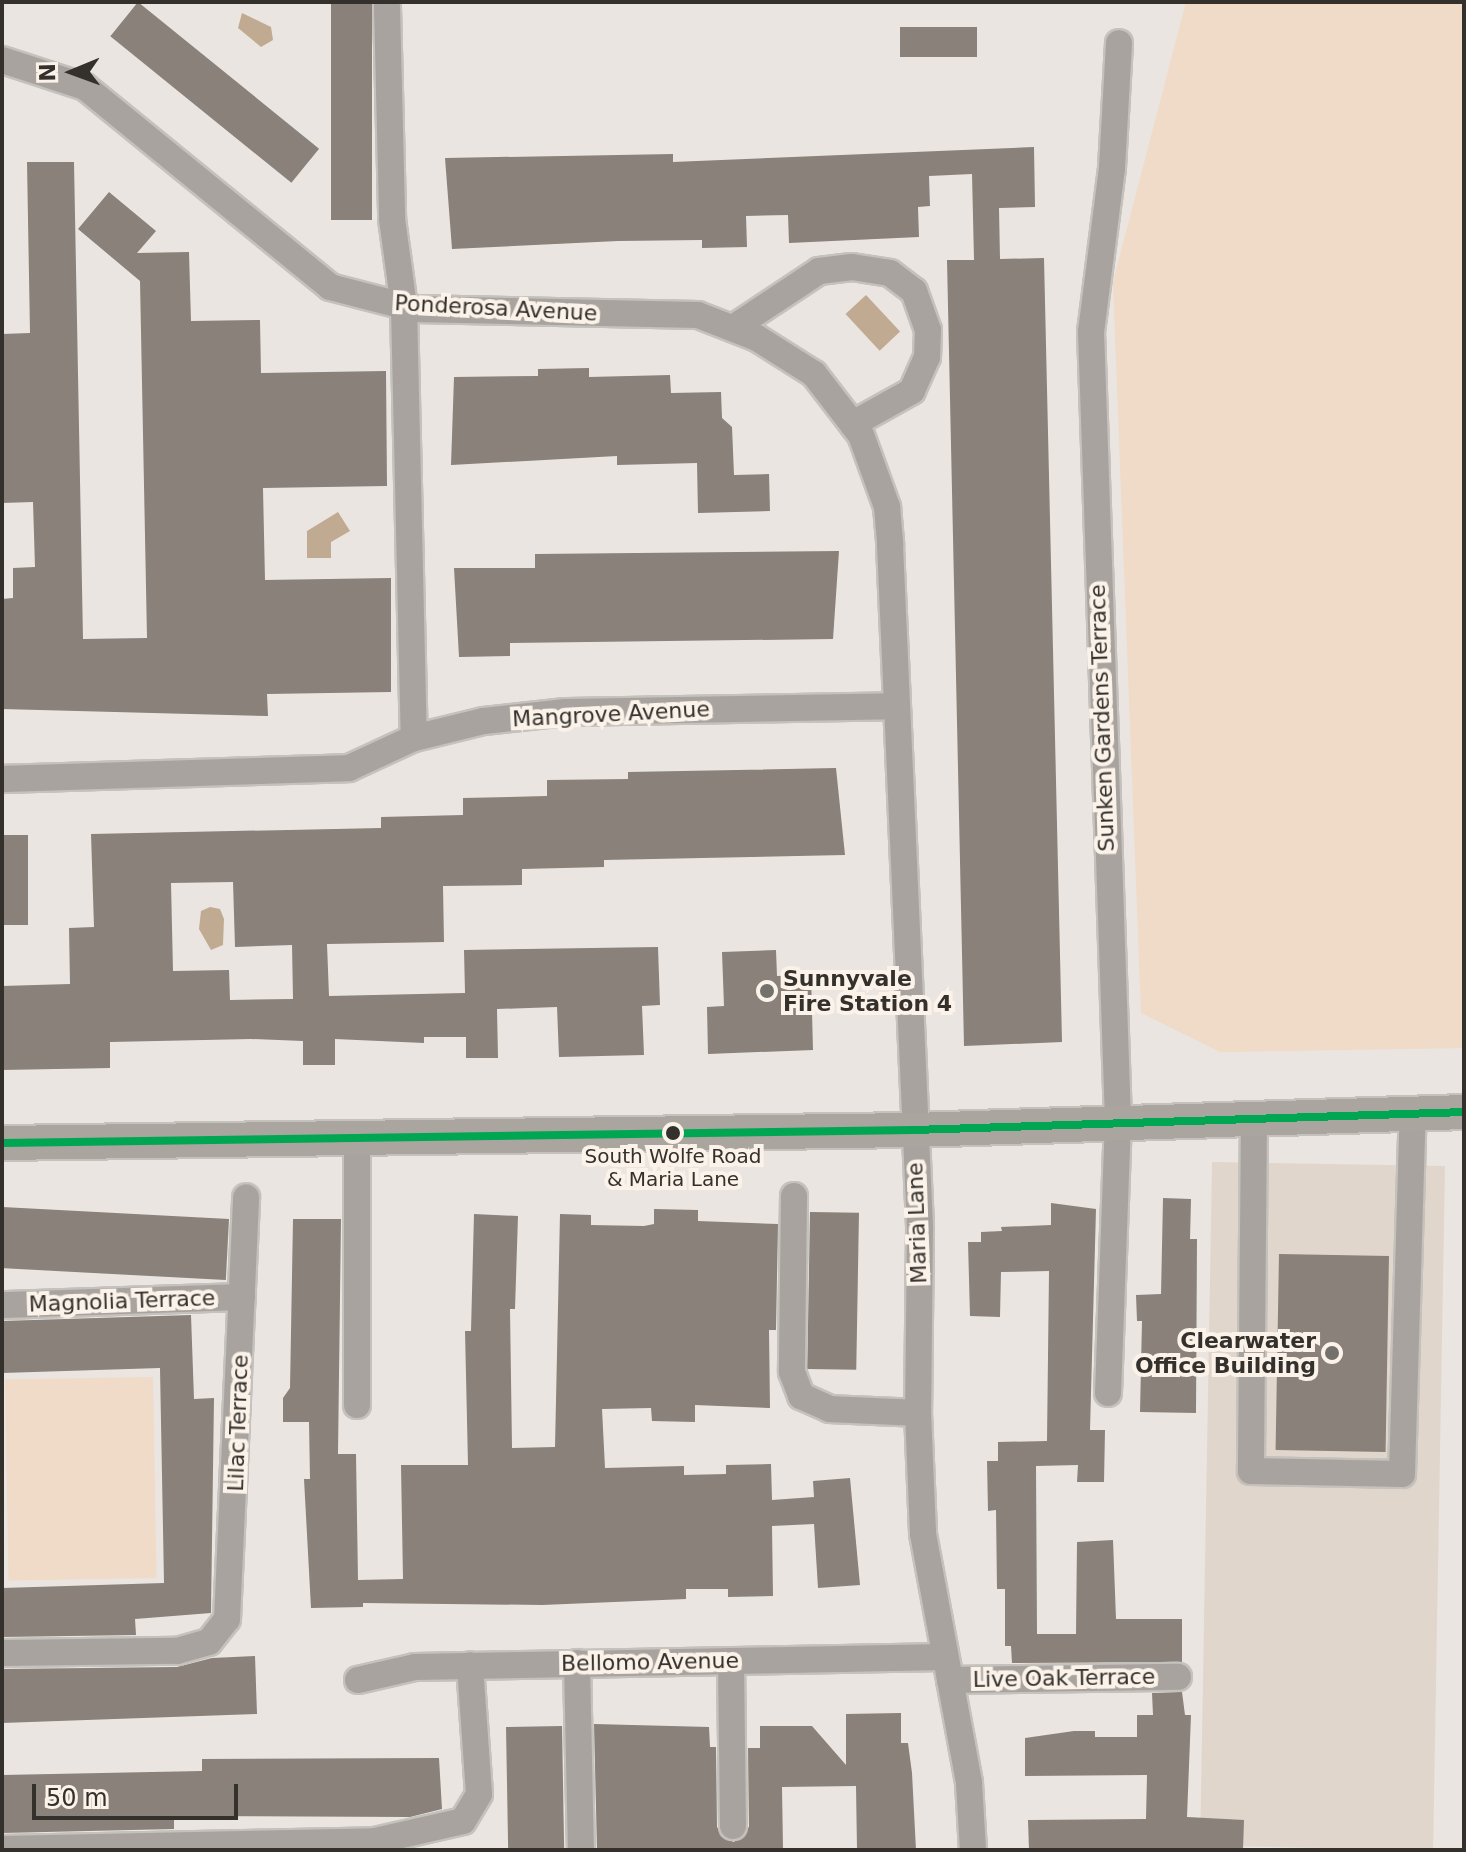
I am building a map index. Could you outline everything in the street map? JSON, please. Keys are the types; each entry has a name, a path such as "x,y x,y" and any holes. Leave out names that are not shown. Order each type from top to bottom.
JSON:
{"main road":[{"path":"2,1143 914,1130 1118,1120 1464,1112"}],"street":[{"path":"387,7 392,219 404,307 414,738"},
{"name":"Sunken Gardens Terrace","path":"1108,1393 1118,1120 1091,332 1112,168 1119,43"},
{"name":"Ponderosa Avenue","path":"2,60 85,87 330,287 404,307 698,315 733,328 814,374 853,424 876,470 890,545"},
{"path":"733,328 819,271 852,267 890,273 914,291 928,330 927,357 912,391 853,424"},
{"name":"Maria Lane","path":"890,545 894,706 920,1228 918,1413 923,1534 969,1783 973,1850"},
{"name":"Mangrove Avenue","path":"2,779 349,768 414,738 484,721 566,712 894,706"},
{"path":"1254,1117 1251,1471 1402,1474 1413,1113"},
{"path":"357,1139 357,1405"},
{"path":"794,1196 792,1372 801,1396 830,1409 918,1413"},
{"name":"Lilac Terrace","path":"2,1653 177,1651 209,1642 227,1619 233,1581 246,1197"},
{"name":"Magnolia Terrace","path":"2,1305 242,1297"},
{"path":"731,1661 733,1826"},
{"name":"Bellomo Avenue","path":"358,1680 405,1668 470,1665 731,1661 947,1668"},
{"path":"577,1663 581,1850"},
{"path":"2,1849 375,1841 463,1821 479,1794 470,1665"},
{"name":"Live Oak Terrace","path":"947,1668 1178,1677"}],"shaded area":[{"path":"1186,2 1464,2 1464,1048 1220,1052 1141,1013 1113,282"},
{"path":"242,13 271,27 273,40 261,47 238,28"},
{"path":"866,295 900,332 880,351 846,314"},
{"path":"338,512 350,531 331,542 331,558 307,558 307,531"},
{"path":"210,907 220,909 224,919 223,945 211,950 199,929 201,911"},
{"path":"1212,1162 1445,1166 1433,1850 1200,1846"},
{"path":"153,1377 157,1578 9,1581 5,1380"}],"building":[{"path":"138,2 319,149 291,183 110,36"},
{"path":"331,2 372,2 372,220 331,220"},
{"path":"900,27 977,27 977,57 900,57"},
{"path":"1034,147 1035,207 999,208 1000,259 1044,258 1062,1042 964,1046 947,260 974,260 972,174 929,176 930,206 918,207 919,237 789,243 788,215 746,216 747,247 702,248 702,240 452,249 445,158 673,154 673,162"},
{"path":"27,162 74,162 83,639 147,638 140,281 78,229 109,192 156,231 137,253 189,252 191,321 260,320 261,373 386,371 387,486 263,488 265,580 391,578 391,692 267,694 268,716 2,709 2,599 13,598 13,568 35,567 33,502 2,503 2,334 30,333"},
{"path":"589,368 589,377 670,375 671,393 721,392 722,418 732,427 734,475 769,474 770,511 698,513 697,463 617,465 617,456 451,465 454,377 538,376 538,369"},
{"path":"839,551 833,639 510,643 510,656 459,657 454,568 535,568 535,554"},
{"path":"836,768 845,855 604,860 604,867 522,869 522,885 443,886 444,942 327,944 329,996 465,993 464,950 658,947 660,1005 642,1006 644,1055 559,1057 557,1007 497,1009 498,1058 466,1058 466,1037 424,1037 424,1043 335,1039 335,1065 303,1065 303,1041 110,1042 110,1068 2,1070 2,986 70,984 69,928 94,927 91,834 381,828 381,817 463,815 463,798 547,796 547,780 628,779 628,772","holes":["233,882 235,947 292,945 293,999 230,1000 229,970 173,971 171,883"]},
{"path":"2,835 28,835 28,925 2,925"},
{"name":"Sunnyvale Fire Station 4","path":"776,950 777,976 811,975 813,1050 708,1054 707,1007 724,1006 722,952"},
{"path":"1163,1198 1191,1199 1190,1239 1197,1239 1196,1413 1140,1412 1142,1321 1137,1321 1136,1295 1161,1294"},
{"path":"1051,1203 1096,1209 1090,1430 1105,1430 1104,1482 1077,1482 1078,1465 1036,1466 1037,1634 1076,1634 1077,1542 1113,1540 1116,1619 1182,1619 1182,1662 1012,1663 1011,1646 1005,1646 1005,1589 997,1589 996,1510 988,1511 987,1461 998,1461 998,1442 1047,1441 1049,1271 1001,1272 1000,1317 970,1316 968,1242 981,1242 981,1232 1002,1231 1001,1227 1051,1225"},
{"path":"2,1207 229,1219 226,1280 2,1268"},
{"path":"654,1209 698,1210 698,1221 778,1224 776,1330 769,1330 770,1408 695,1405 695,1422 652,1421 651,1408 602,1409 605,1468 684,1466 684,1475 726,1474 726,1465 771,1464 772,1500 814,1497 813,1481 850,1478 860,1585 818,1588 814,1524 772,1526 773,1596 728,1597 728,1589 686,1589 686,1599 542,1605 363,1603 363,1607 311,1608 304,1479 310,1479 309,1422 283,1422 283,1398 290,1388 293,1219 341,1219 338,1454 356,1454 358,1580 403,1579 401,1465 468,1465 465,1331 471,1331 474,1214 518,1216 515,1309 510,1309 512,1448 555,1447 560,1214 591,1215 591,1225 644,1226 654,1224"},
{"path":"810,1212 859,1213 856,1370 807,1369"},
{"name":"Clearwater Office Building","path":"1279,1254 1389,1256 1386,1452 1276,1450"},
{"path":"191,1315 194,1399 214,1398 211,1613 135,1619 136,1635 2,1637 2,1588 164,1583 160,1368 2,1373 2,1321"},
{"path":"255,1656 257,1714 2,1723 2,1669 177,1667 212,1658"},
{"path":"1182,1692 1185,1715 1191,1715 1187,1817 1244,1820 1243,1850 1029,1850 1028,1820 1146,1819 1147,1775 1025,1776 1025,1738 1074,1731 1095,1731 1095,1737 1137,1737 1137,1715 1153,1715 1152,1693"},
{"path":"901,1713 901,1743 908,1743 912,1773 916,1850 857,1850 856,1786 782,1787 783,1850 597,1850 594,1724 709,1727 710,1747 716,1747 717,1827 725,1839 734,1842 749,1827 748,1748 760,1748 760,1726 812,1726 846,1765 846,1714"},
{"path":"562,1726 564,1850 508,1850 506,1727"},
{"path":"439,1758 442,1809 410,1817 174,1816 174,1829 2,1833 2,1775 202,1771 202,1759"}],"transit line":[{"path":"2,1143 914,1130 1464,1112"}],"place":[{"name":"Sunnyvale Fire Station 4","path":"767,991"},
{"name":"South Wolfe Road & Maria Lane","path":"673,1133"},
{"name":"Clearwater Office Building","path":"1332,1353"}]}
